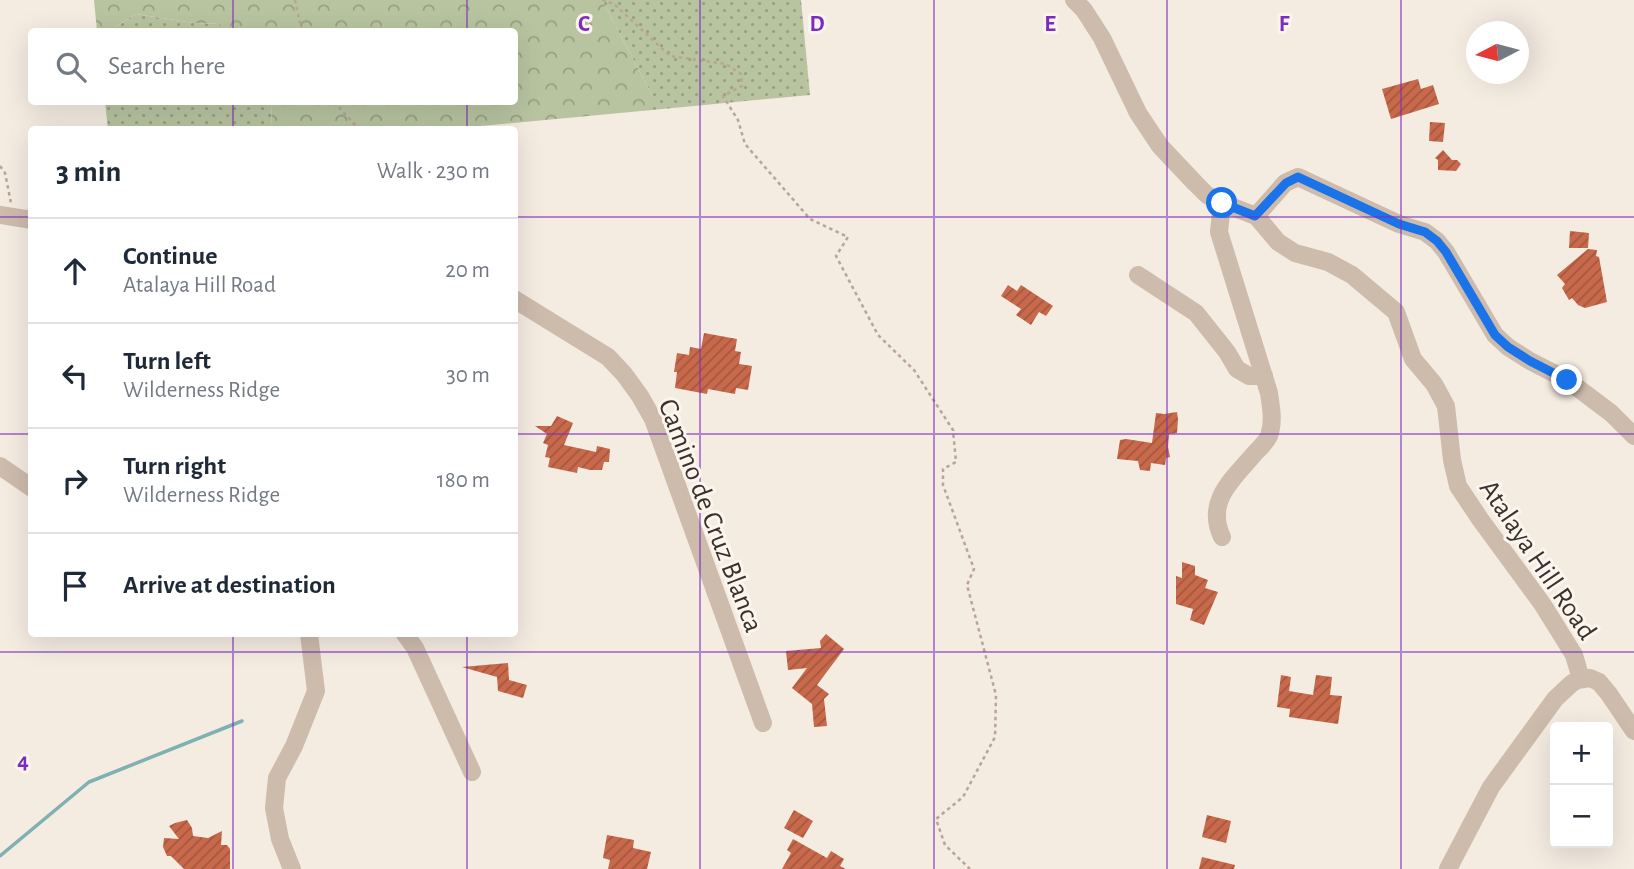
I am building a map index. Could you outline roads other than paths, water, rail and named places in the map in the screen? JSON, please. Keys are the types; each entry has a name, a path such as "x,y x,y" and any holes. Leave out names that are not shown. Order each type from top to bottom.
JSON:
{"street":[{"name":"Atalaya Hill Road","path":"1074,0 1084,10 1102,38 1138,113 1160,146 1207,195 1255,216 1278,242 1295,253 1328,262 1352,275 1396,312 1413,359 1434,384 1446,406 1458,486 1543,605 1574,655 1581,679"},
{"path":"1255,216 1286,183 1298,177 1399,224 1425,232 1446,252 1495,335 1530,361 1567,380 1611,413 1634,436"},
{"path":"1222,203 1219,232 1264,376 1272,411 1272,426 1268,439 1220,497 1216,508 1216,525 1222,537"},
{"path":"1138,275 1196,313 1237,369 1249,376 1264,376"},
{"name":"Camino de Cruz Blanca","path":"518,301 608,357 640,396 653,419 762,723"},
{"path":"0,466 28,485"},
{"path":"292,869 280,839 274,808 276,778 294,746 316,691 309,637"},
{"path":"407,637 472,772"},
{"path":"1448,869 1499,776 1555,699 1571,684 1590,678 1599,682 1634,731"}],"waterway":[{"path":"0,856 89,782 242,721"}]}
